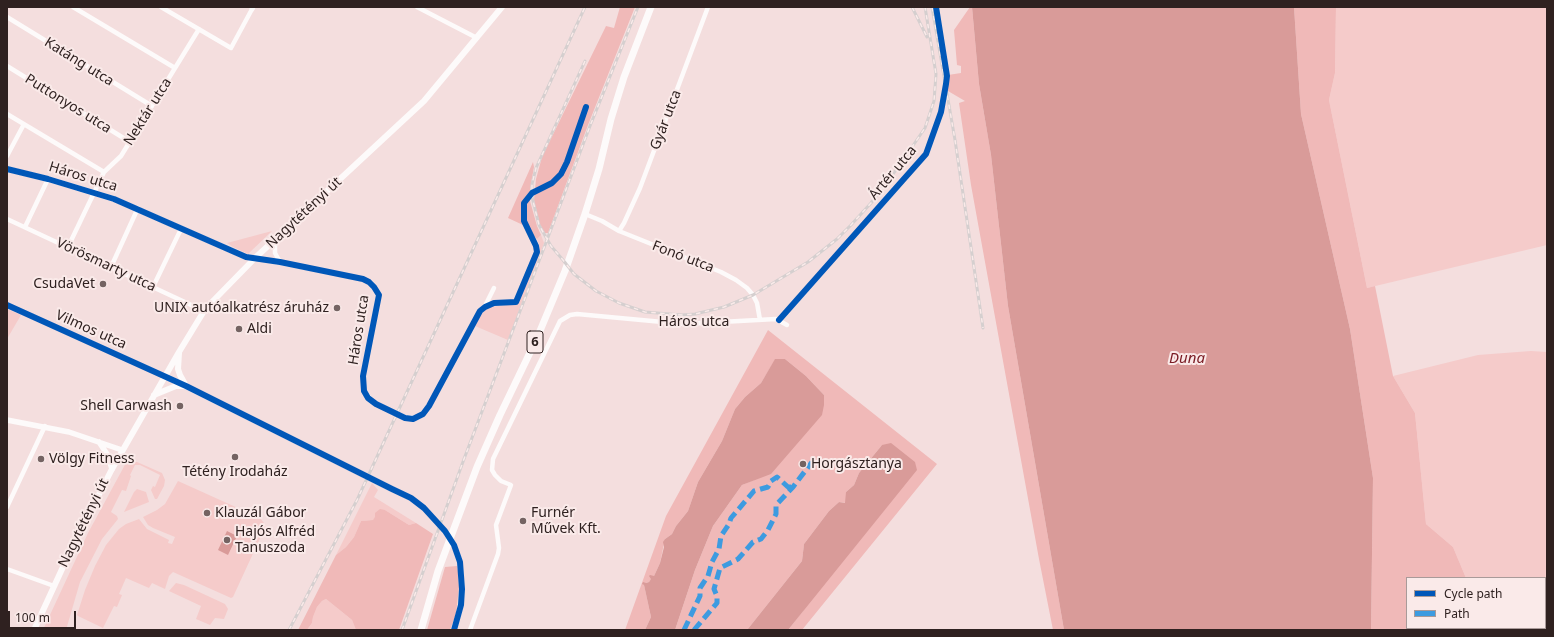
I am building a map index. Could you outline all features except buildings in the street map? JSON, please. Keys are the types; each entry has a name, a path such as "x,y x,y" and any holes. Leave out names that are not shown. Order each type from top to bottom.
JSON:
{"main road":[{"name":"Nagytétényi út","path":"34,630 54,586 122,450 204,312 255,258 424,101 502,7"},
{"name":"6","path":"421,630 438,571 477,467 550,307 585,214 624,77 651,7"},
{"path":"154,395 176,386 186,386 178,369 179,352"}],"street":[{"path":"73,7 175,68"},
{"path":"161,7 231,48 252,8"},
{"path":"417,7 477,38"},
{"name":"Gyár utca","path":"619,232 640,188 708,7"},
{"name":"Katáng utca","path":"7,17 152,106"},
{"name":"Nektár utca","path":"68,247 104,172 121,156 199,29"},
{"name":"Puttonyos utca","path":"7,66 130,142"},
{"path":"485,307 494,303 516,302 536,257 536,246 526,227 523,209 524,203 532,193 552,183 561,174 567,162 586,107"},
{"path":"7,114 104,172"},
{"path":"7,156 24,124"},
{"name":"Háros utca","path":"7,169 48,178 94,192 138,208 181,229 246,257 280,262 363,279 369,282 379,295 364,376 364,391 372,401 408,418 420,417 426,410 477,315 485,307 494,288"},
{"path":"26,227 48,178"},
{"path":"111,267 138,208"},
{"name":"Fonó utca","path":"585,214 602,221 619,232 720,272 736,280 747,288 753,295 757,303 760,320"},
{"name":"Vörösmarty utca","path":"7,219 204,312"},
{"path":"153,287 181,229"},
{"path":"275,240 275,253 280,262"},
{"name":"Vilmos utca","path":"7,306 165,376"},
{"name":"Háros utca","path":"470,630 498,554 499,548 496,525 511,485 501,481 495,475 492,470 493,459 557,325 565,317 576,314 684,324 779,320 787,326"},
{"path":"165,376 411,498 424,508 445,531 454,545 460,562 462,589 461,605 454,630"},
{"path":"7,420 45,426 86,437 122,450"},
{"path":"7,506 45,426"},
{"path":"99,442 107,454 112,469"},
{"path":"7,569 54,586"}],"shaded area":[{"path":"620,7 635,7 588,125 548,233 545,233 540,225 534,200 536,179 542,157 606,26 614,28"},
{"path":"970,7 972,7 979,84 991,155 1008,306 1064,630 1053,630 1039,559 971,185 959,103 965,101 948,91 948,75 961,73 961,66 957,65 954,30"},
{"path":"1294,7 1336,7 1335,73 1329,100 1367,288 1375,286 1393,376 1415,413 1426,524 1453,547 1466,577 1406,577 1406,629 1486,630 1371,630 1373,478 1350,329 1301,114"},
{"path":"1336,7 1547,7 1547,245 1367,288 1329,100 1335,73"},
{"path":"533,162 534,167 530,189 530,201 541,235 537,239 523,225 508,218"},
{"path":"272,231 248,254 227,243"},
{"path":"541,235 544,243 508,340 475,326 480,316 490,307 515,304 519,302 539,252 539,244 537,239"},
{"path":"7,309 21,315 7,339"},
{"path":"768,330 937,464 802,630 788,630 803,611 882,445 859,473 854,485 846,492 846,503 839,502 829,511 804,544 802,561 747,630 675,630 695,570 713,526 742,485 754,480 824,395 806,376 785,359 775,360 761,383 745,397 735,409 722,441 698,482 688,511 676,526 672,534 665,539 660,563 654,576 649,582 643,584 651,617 645,630 625,630 666,516"},
{"path":"1531,351 1547,352 1547,630 1486,630 1546,629 1546,577 1466,577 1453,547 1426,524 1415,413 1393,376 1478,355"},
{"path":"127,461 137,462 162,473 165,480 164,486 157,499 155,499 151,490 153,486 155,487 160,475 140,465 135,465 130,475 131,476 126,491 122,490 111,512 117,516 118,519 102,539 80,582 66,630 43,630 88,533"},
{"path":"178,481 260,518 264,523 266,529 265,532 262,534 233,597 231,598 173,572 169,576 165,589 152,583 149,588 126,578 119,594 122,595 117,607 114,606 103,628 78,616 77,615 85,590 95,566 106,545 119,529 126,524 139,519 147,529 169,540 168,543 172,544 175,537 148,525 143,517 165,504"},
{"path":"372,483 378,490 374,497 416,523 409,525 385,510 373,520 361,521 354,537 346,547 336,555"},
{"path":"137,489 146,492 149,502 124,512 134,492"},
{"path":"380,509 385,510 409,525 416,523 433,534 399,630 356,630 352,620 326,599 317,607 312,623 307,630 298,630 336,555 346,547 354,537 361,521 373,520 375,513"},
{"path":"457,566 460,578 456,614 450,630 427,630 445,567"},
{"path":"176,583 184,585 225,604 228,609 224,619 215,618 210,625 196,619 201,606 169,591"},
{"path":"326,599 352,620 356,630 307,630 312,623 317,607"}],"water":[{"name":"Duna","path":"972,7 1294,7 1301,114 1350,329 1373,478 1371,630 1064,630 1008,306 991,155 979,84"},
{"path":"775,359 785,359 806,376 824,395 822,415 771,474 742,485 713,526 695,570 675,630 645,630 651,617 644,585 642,584 643,582 649,582 651,579 649,576 650,575 654,576 660,563 664,547 663,542 672,534 676,526 688,511 698,482 722,441 735,409 745,397 761,383"},
{"path":"891,443 915,462 917,470 788,630 747,630 802,561 804,544 829,511 839,502 845,503 846,492 854,485 859,473 882,445"},
{"path":"227,531 237,536 228,555 218,550"}],"railway":[{"path":"289,630 357,500 585,7"},
{"path":"402,630 464,459 590,126 638,7"},
{"path":"912,7 927,37"},
{"path":"585,61 536,168 532,184 532,197 539,225 551,246 574,274 596,291 619,303 645,312 682,315 695,314 724,307 753,295 808,262 837,239 851,225 871,203 899,166 925,128 934,101 936,74 925,7"},
{"path":"932,7 955,140 983,328"}],"marked path":[{"path":"694,630 717,603 717,596 714,589 720,568 738,559 753,542 761,539 768,530 776,514 776,505 793,487 812,462"},
{"path":"684,630 700,596 700,588 708,576 712,562 719,549 721,536 731,518 754,491 768,487 771,481 777,477 788,487 793,487"}],"cycle path":[{"name":"Ártér utca","path":"779,320 926,154 941,112 947,76 936,7"},
{"path":"7,169 48,179 114,199 246,257 280,262 363,279 369,282 379,295 363,376 364,391 368,398 376,404 405,418 413,419 423,414 429,406 480,311 494,303 516,302 537,252 536,246 524,221 524,203 532,193 552,183 561,174 567,162 586,107"},
{"path":"7,305 186,386 411,498 424,508 445,531 454,545 460,562 462,589 461,605 454,630"}],"place":[{"name":"CsudaVet","path":"103,284"},
{"name":"UNIX autóalkatrész áruház","path":"337,308"},
{"name":"Aldi","path":"239,329"},
{"name":"Shell Carwash","path":"180,406"},
{"name":"Tétény Irodaház","path":"235,457"},
{"name":"Völgy Fitness","path":"41,459"},
{"name":"Horgásztanya","path":"803,464"},
{"name":"Klauzál Gábor","path":"207,513"},
{"name":"Furnér Művek Kft.","path":"523,521"},
{"name":"Hajós Alfréd Tanuszoda","path":"227,540"}]}
